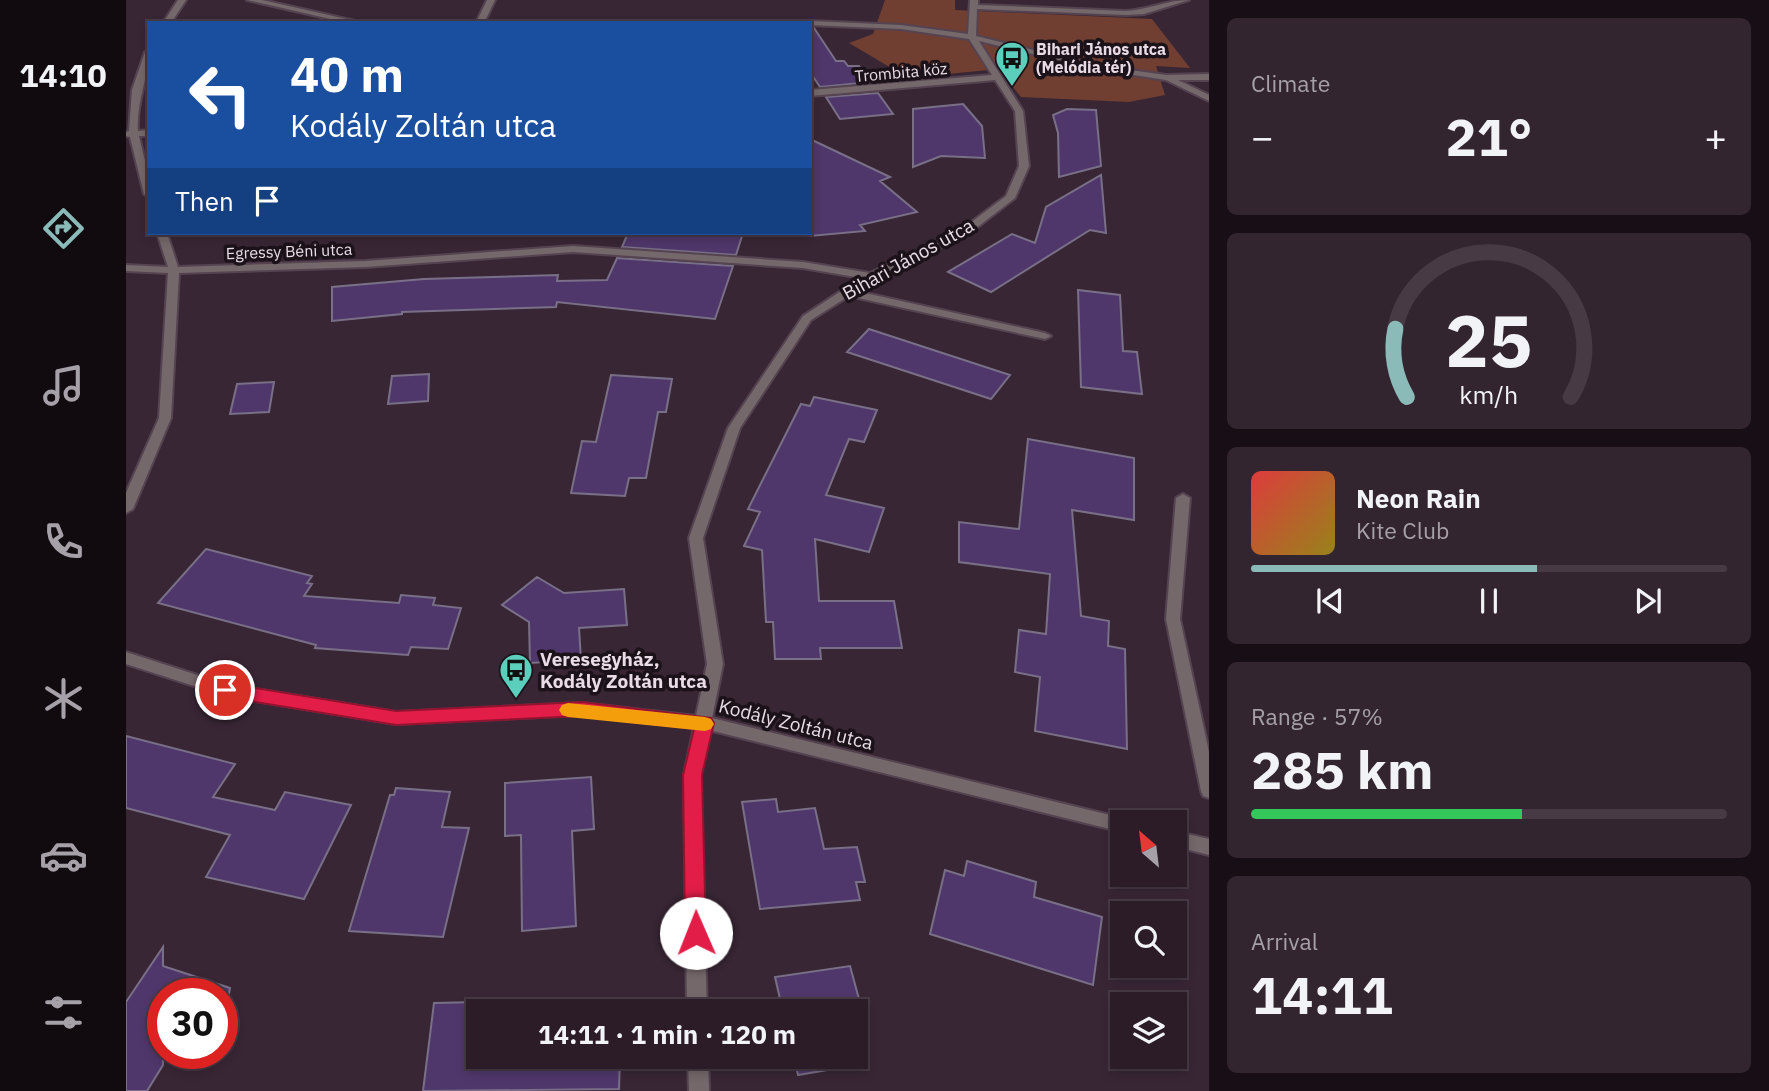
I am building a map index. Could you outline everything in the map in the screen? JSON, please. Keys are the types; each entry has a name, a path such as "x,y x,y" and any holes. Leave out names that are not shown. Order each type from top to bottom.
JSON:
{"street":[{"path":"168,21 182,0"},
{"path":"251,0 351,21"},
{"path":"481,21 491,0"},
{"path":"972,37 974,4 1126,13 1144,12 1185,0"},
{"path":"812,23 901,27 972,37 1094,67 1167,78 1209,78"},
{"name":"Bihari János utca","path":"697,999 692,775 705,723 715,664 696,538 734,428 807,318 871,276 962,234 1010,198 1024,166 1018,111 972,37"},
{"path":"147,55 138,71 130,106 129,134 147,188"},
{"name":"Trombita köz","path":"812,93 995,77"},
{"path":"1167,78 1209,98"},
{"path":"129,134 147,132"},
{"path":"126,509 165,418 174,270 163,235"},
{"name":"Egressy Béni utca","path":"126,268 174,270 366,264 573,249 803,265 871,276"},
{"path":"848,292 1045,336"},
{"path":"1183,498 1173,619 1209,791"},
{"name":"Kodály Zoltán utca","path":"126,658 225,690 396,718 582,709 705,723 1110,822"},
{"path":"1187,841 1209,846"},
{"path":"698,1069 699,1091"}],"shaded area":[{"path":"885,0 955,0 955,10 1152,19 1190,68 1156,66 1165,95 1129,102 1021,97 998,69 908,78 849,43 873,34"}],"building":[{"path":"812,28 836,61 844,61 848,66 859,66 871,82 820,87 812,75"},
{"path":"878,93 893,114 840,119 826,97"},
{"path":"963,104 982,126 985,158 941,156 913,167 913,109"},
{"path":"1067,109 1096,110 1101,166 1059,177 1058,133 1053,115"},
{"path":"812,140 890,177 880,181 917,212 860,225 865,231 810,236"},
{"path":"1101,175 1106,233 1090,230 991,292 948,272 1012,234 1035,243 1046,207"},
{"path":"627,235 742,235 736,255 622,247"},
{"path":"617,258 733,266 715,319 557,302 556,307 402,312 332,321 332,287 424,279 558,275 557,281 607,280"},
{"path":"1078,290 1120,295 1123,351 1137,352 1142,394 1081,387"},
{"path":"869,329 1010,375 991,399 847,352"},
{"path":"429,374 428,401 388,404 392,376"},
{"path":"611,375 672,379 666,412 658,412 646,478 629,478 625,496 571,493 582,441 596,442"},
{"path":"274,382 269,412 230,414 237,384"},
{"path":"814,397 877,410 864,442 849,439 826,495 884,508 869,552 815,539 819,601 894,601 902,648 820,648 821,659 775,659 773,622 766,622 762,550 744,546 760,512 748,509 801,404 810,406"},
{"path":"1028,439 1134,458 1134,520 1072,510 1081,616 1109,621 1108,646 1125,649 1127,749 1035,731 1040,677 1015,672 1019,630 1046,634 1050,574 959,562 959,522 1019,529"},
{"path":"206,549 312,576 307,583 312,584 304,596 399,603 401,595 435,598 433,605 461,608 448,649 411,647 408,655 315,648 316,645 158,603"},
{"path":"537,577 564,593 624,589 627,625 579,628 581,660 530,663 529,622 502,605"},
{"path":"126,736 235,764 213,797 275,810 285,792 351,805 304,899 206,877 230,835 126,808"},
{"path":"591,777 594,829 572,831 576,926 522,931 521,835 505,836 505,783"},
{"path":"396,788 450,792 442,827 469,828 443,937 349,931 390,795 394,795"},
{"path":"776,799 778,812 815,808 824,849 857,847 865,882 856,882 860,900 760,909 742,802"},
{"path":"967,861 1036,882 1034,897 1102,917 1093,985 930,934 945,870 964,876"},
{"path":"163,947 163,966 200,978 147,978 147,1069 161,1069 147,1091 126,1091 126,1002"},
{"path":"850,966 859,999 780,999 775,977"},
{"path":"466,1002 466,1069 620,1069 619,1089 423,1091 434,1003"},
{"path":"797,1069 833,1069 798,1075"}],"slow traffic":[{"path":"568,710 582,709 705,724"}],"place":[{"name":"Bihari János utca (Melódia tér)","path":"1012,88"},
{"name":"Veresegyház, Kodály Zoltán utca","path":"516,700"}],"route":[{"path":"225,690 396,718 582,709 705,723 692,775 696,933"}]}
